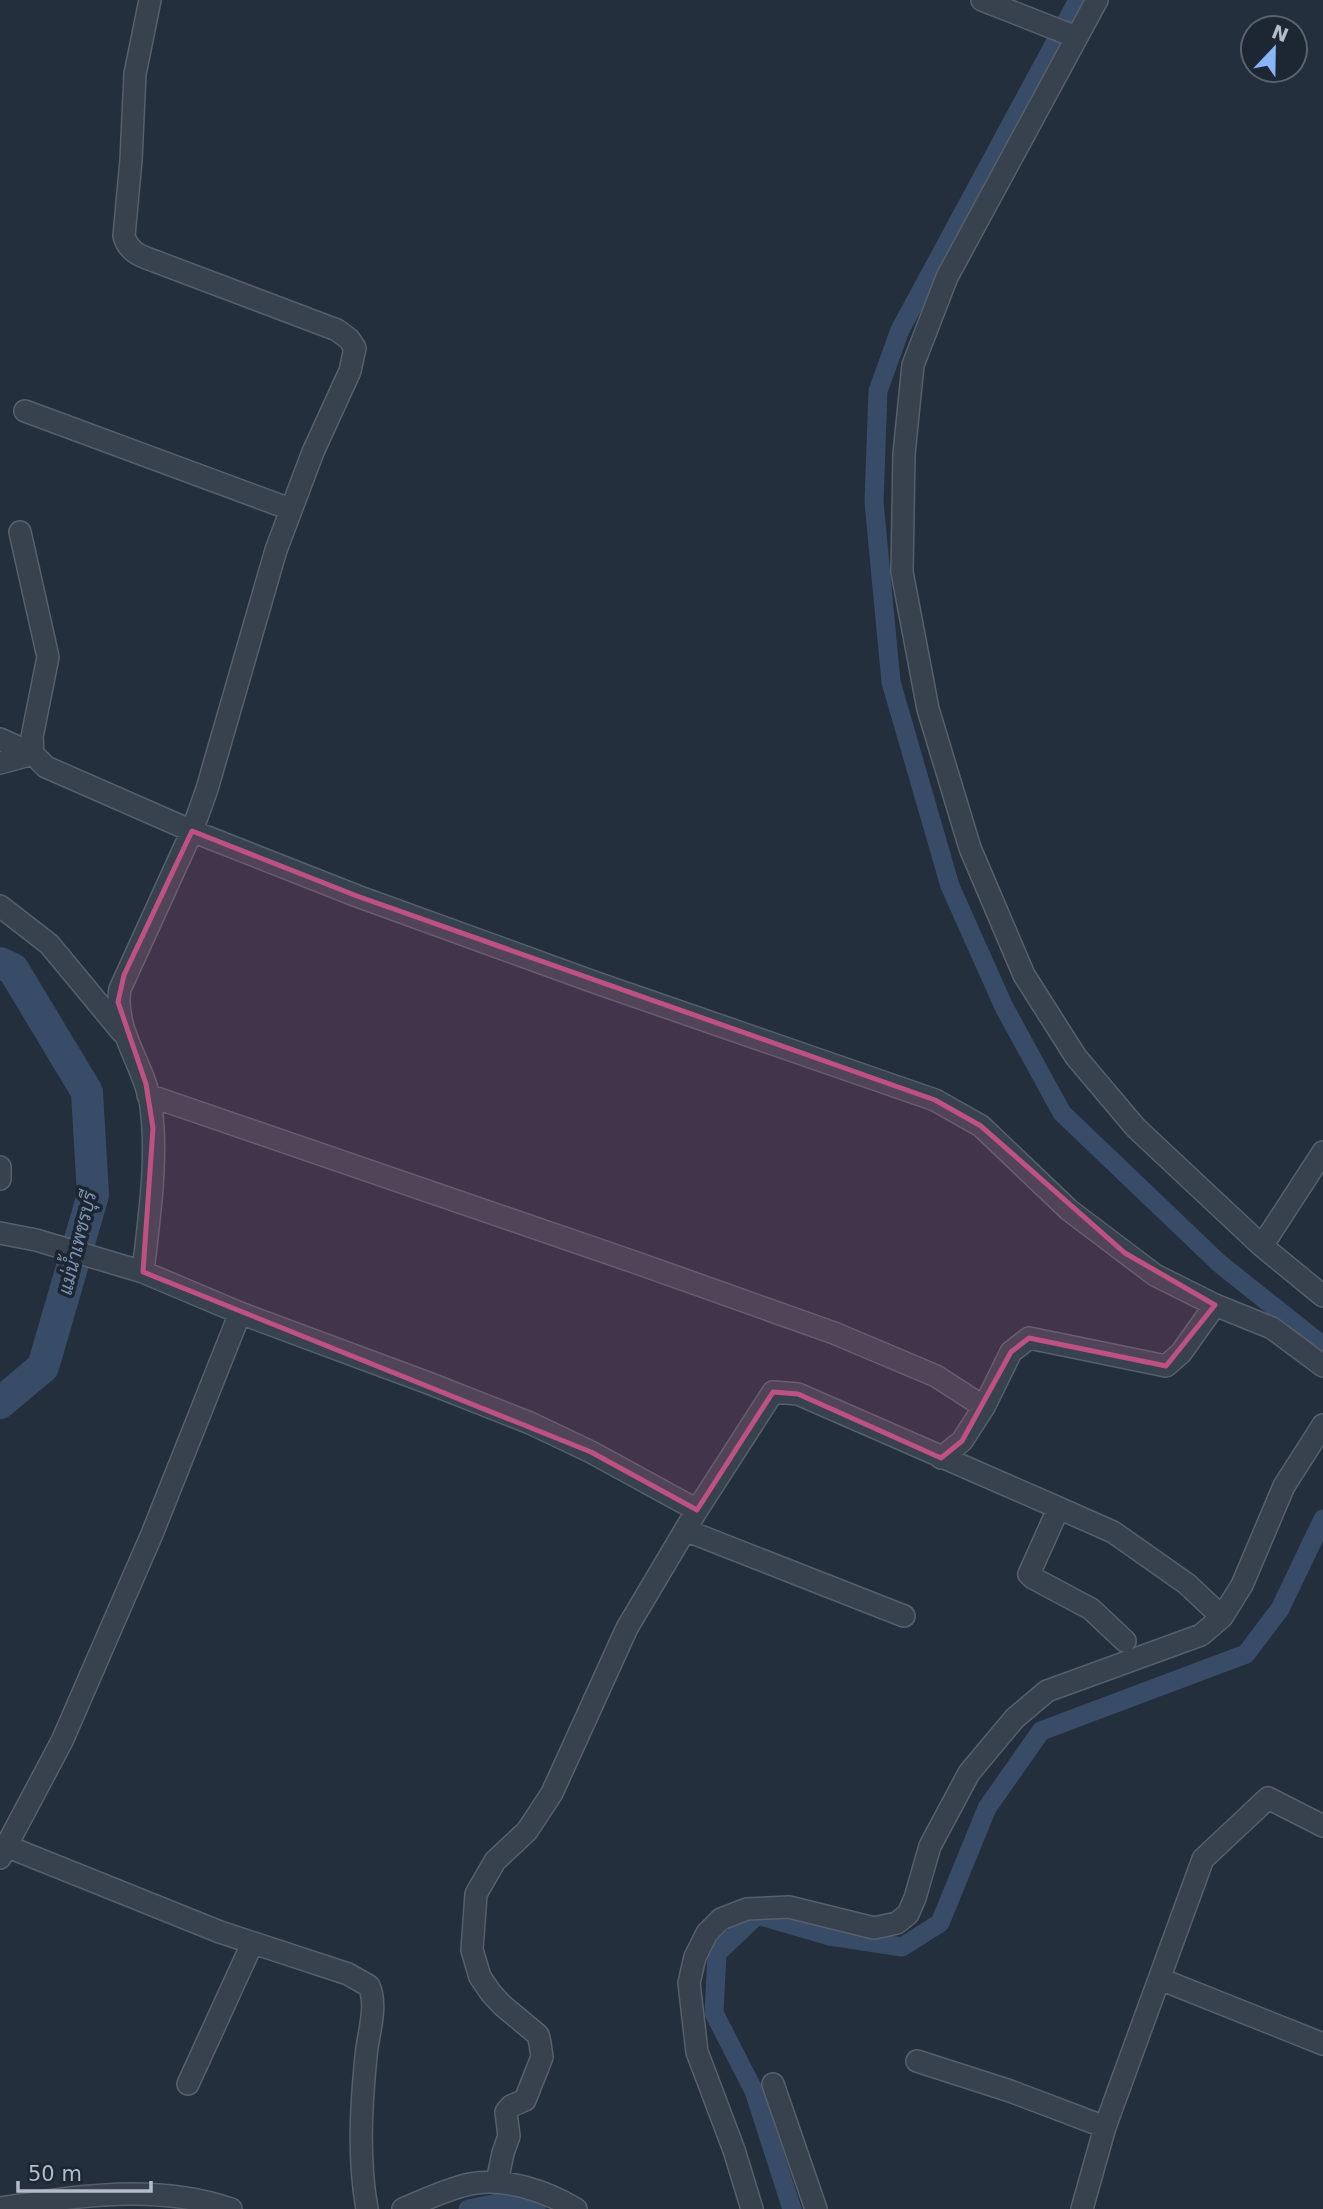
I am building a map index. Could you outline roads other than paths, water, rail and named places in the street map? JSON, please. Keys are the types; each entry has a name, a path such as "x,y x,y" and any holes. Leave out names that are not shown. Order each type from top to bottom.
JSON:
{"street":[{"path":"143,1272 153,1128 148,1095 119,1015 120,989 192,831 207,789 239,672 290,509 349,371 355,348 349,339 337,330 157,262 133,252 127,246 124,236 135,74 150,0"},
{"path":"982,0 1073,36"},
{"path":"1097,0 1073,36 947,277 913,365 904,454 902,572 928,709 966,835 1024,975 1076,1057 1136,1128 1262,1246 1323,1296"},
{"path":"25,411 290,509"},
{"path":"20,532 48,657 32,737 33,754"},
{"path":"0,739 33,754 55,773 357,896 935,1100 981,1126 1069,1210 1156,1275 1215,1305 1272,1328 1323,1366"},
{"path":"0,763 33,754"},
{"path":"0,906 49,944 125,1036"},
{"path":"148,1095 638,1263 834,1334 936,1376 984,1407"},
{"path":"1262,1246 1323,1152"},
{"path":"0,1167 0,1179"},
{"path":"0,1233 36,1240 143,1272 240,1313 530,1423 591,1452 697,1510"},
{"path":"941,1458 962,1441 984,1407 1011,1352 1029,1338 1166,1366 1181,1353 1215,1305"},
{"path":"240,1313 152,1534 62,1741 3,1852 252,1944 348,1974 369,1986 373,2008 366,2054 362,2131 363,2180 367,2209"},
{"path":"497,2182 509,2136 506,2112 511,2106 525,2100 542,2057 538,2035 502,2005 480,1977 472,1950 476,1894 495,1861 527,1830 552,1793 627,1628 697,1510 773,1392 798,1394 1113,1532 1187,1584 1222,1617"},
{"path":"752,2209 734,2150 697,2052 689,1983 695,1957 707,1933 721,1919 747,1909 789,1907 874,1928 897,1923 908,1914 930,1846 969,1773 1015,1717 1047,1691 1201,1635 1222,1617 1242,1585 1284,1486 1323,1425"},
{"path":"1052,1505 1055,1516 1029,1574 1091,1609 1125,1641"},
{"path":"685,1530 904,1616"},
{"path":"1082,2209 1105,2127 1203,1859 1268,1798 1323,1826"},
{"path":"188,2084 252,1944"},
{"path":"1160,1979 1323,2044"},
{"path":"917,2061 1010,2091 1105,2127"},
{"path":"773,2084 816,2209"},
{"path":"403,2209 471,2184 497,2182 533,2189 576,2209"},
{"path":"0,2208 77,2196 152,2193 182,2195 231,2209"}],"waterway":[{"path":"1078,0 900,330 878,391 874,502 891,682 950,886 1004,1007 1062,1113 1219,1263 1323,1346"},
{"name":"แม่น้ำเพชรบุรี","path":"0,963 13,969 87,1092 93,1195 43,1367 0,1403"},
{"path":"792,2209 754,2091 714,2013 717,1953 757,1915 830,1936 902,1947 940,1923 987,1808 1041,1731 1246,1654 1280,1609 1323,1519"},
{"path":"468,2209 508,2201 536,2209"}]}
